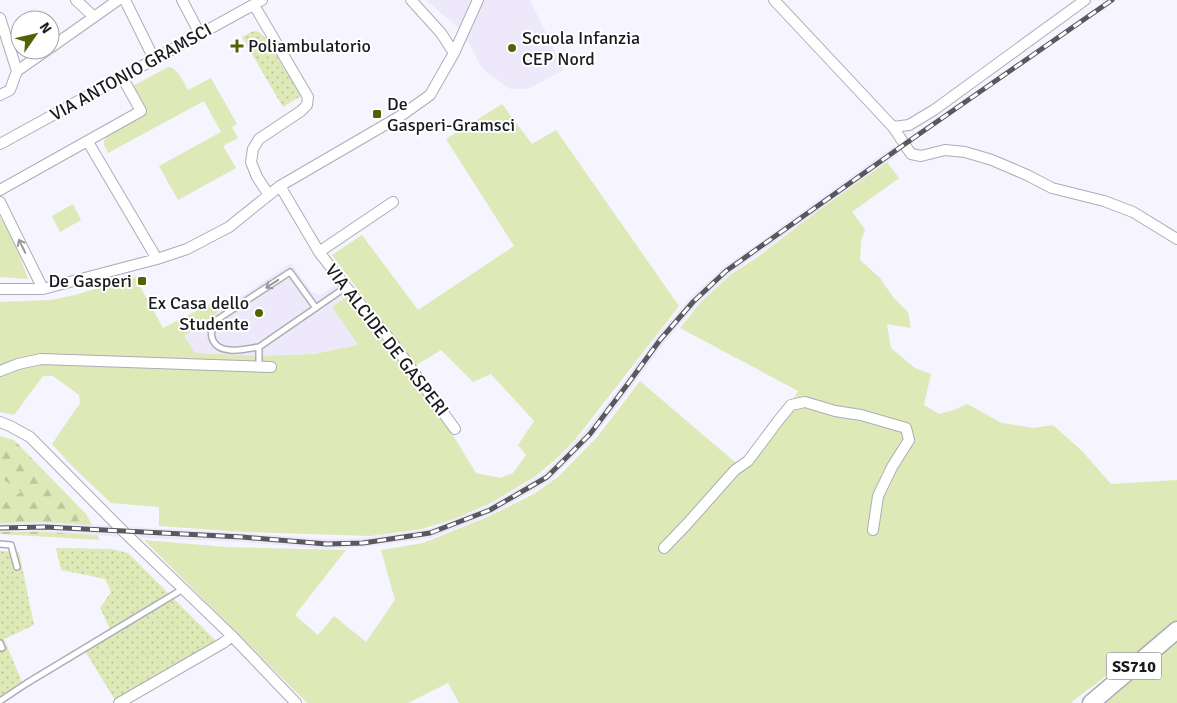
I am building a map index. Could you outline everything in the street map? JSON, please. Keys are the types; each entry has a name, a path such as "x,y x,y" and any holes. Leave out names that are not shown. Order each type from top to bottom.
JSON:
{"main road":[{"name":"SS710","path":"1091,703 1177,630"}],"street":[{"path":"76,0 94,17"},
{"path":"60,41 118,0"},
{"path":"125,0 154,59"},
{"path":"182,0 200,34"},
{"path":"411,0 441,33 454,53"},
{"path":"0,289 44,289 157,259 188,249 229,227 280,186 402,115 430,95 454,53 478,0"},
{"path":"774,0 893,127 911,154 921,156 945,150 965,152 992,160 1052,188 1104,201 1133,212 1177,239"},
{"path":"893,127 909,126 934,110 1085,0"},
{"path":"258,2 308,97 307,105 302,112 259,139 253,149 251,162 257,177 269,195"},
{"name":"VIA ANTONIO GRAMSCI","path":"0,144 258,2"},
{"path":"0,18 17,70"},
{"path":"0,96 10,90 17,70 32,60"},
{"path":"0,190 141,111 122,77"},
{"path":"88,142 157,259"},
{"name":"VIA ALCIDE DE GASPERI","path":"280,186 320,252 346,287 392,342 455,429"},
{"path":"0,202 44,289"},
{"name":"VIA ALCIDE DE GASPERI","path":"320,252 393,202"},
{"path":"0,371 41,358 272,367"},
{"path":"664,548 735,470 748,461 791,405 805,402 906,428 909,440 892,467 878,496 873,530"},
{"path":"0,422 30,436 124,532 232,636 296,703"},
{"path":"119,703 232,636"}],"lane":[{"path":"316,308 290,272 215,321 211,337 221,348 229,350 259,347 316,308 346,287"},
{"path":"259,347 259,366"},
{"path":"0,544 11,545 18,567"},
{"path":"0,701 184,589"}],"shaded area":[{"name":"Scuola Infanzia CEP Nord","path":"426,0 530,0 564,70 528,89 510,89 486,72 457,27"},
{"path":"894,146 899,154 729,275 696,306 664,343 593,437 550,481 493,514 431,538 363,547 327,549 242,542 140,538 131,527 327,539 362,538 429,529 488,506 544,473 586,430 656,337 689,299 723,268"},
{"path":"291,263 312,292 321,295 335,285 346,297 332,307 358,345 314,354 259,356 195,353 183,336"},
{"path":"45,522 114,526 123,537 45,532 0,532 0,523"}],"green space":[{"path":"255,31 266,38 301,96 283,107 242,37"},
{"path":"168,67 178,73 188,90 211,78 237,124 232,127 238,138 223,146 236,168 178,200 159,166 221,132 204,101 108,153 104,145 108,135 148,112 133,86"},
{"path":"502,104 532,144 556,130 679,306 574,441 536,476 489,504 454,519 422,529 371,536 243,532 159,526 159,507 111,503 52,444 80,403 79,395 53,376 43,376 14,415 0,412 0,302 51,300 75,295 135,277 163,328 214,302 220,311 184,336 195,353 259,356 314,354 358,345 332,307 346,297 383,338 454,437 476,473 500,478 513,473 526,455 518,445 534,421 491,374 473,382 441,350 415,366 332,255 362,235 418,310 514,246 446,139"},
{"path":"887,162 899,178 852,212 865,229 861,242 860,260 880,278 893,297 908,312 911,328 887,324 891,348 915,368 931,374 924,405 939,414 967,404 1002,423 1034,428 1053,425 1082,451 1111,484 1177,480 1177,621 1071,703 459,703 448,683 408,703 307,703 144,540 226,547 346,550 295,615 318,635 334,616 366,642 395,600 381,550 423,543 490,516 532,495 558,477 598,436 640,381 743,469 761,451 798,391 680,328 700,303 730,275"},
{"path":"73,204 81,220 60,232 52,216"},
{"path":"0,217 16,245 28,279 0,277"},
{"path":"0,436 14,440 86,514 92,525 45,522 0,523 0,502 3,504 21,492 0,477"},
{"path":"0,477 21,492 3,504 0,502"},
{"path":"0,532 97,535 100,540 0,534"},
{"path":"56,548 111,549 128,553 217,642 115,700 82,646 110,629 100,608 111,592 105,579 61,570"},
{"path":"0,551 19,552 34,625 4,639 22,682 0,697"},
{"path":"1177,639 1177,703 1104,703"}],"railway":[{"path":"0,528 45,527 242,537 327,544 363,543 430,533 490,510 547,477 590,434 660,340 693,302 726,271 1112,0"}],"place":[{"name":"Poliambulatorio","path":"237,46"},
{"name":"Scuola Infanzia CEP Nord","path":"512,48"},
{"name":"De Gasperi-Gramsci","path":"377,114"},
{"name":"De Gasperi","path":"142,281"},
{"name":"Ex Casa dello Studente","path":"259,313"}]}
